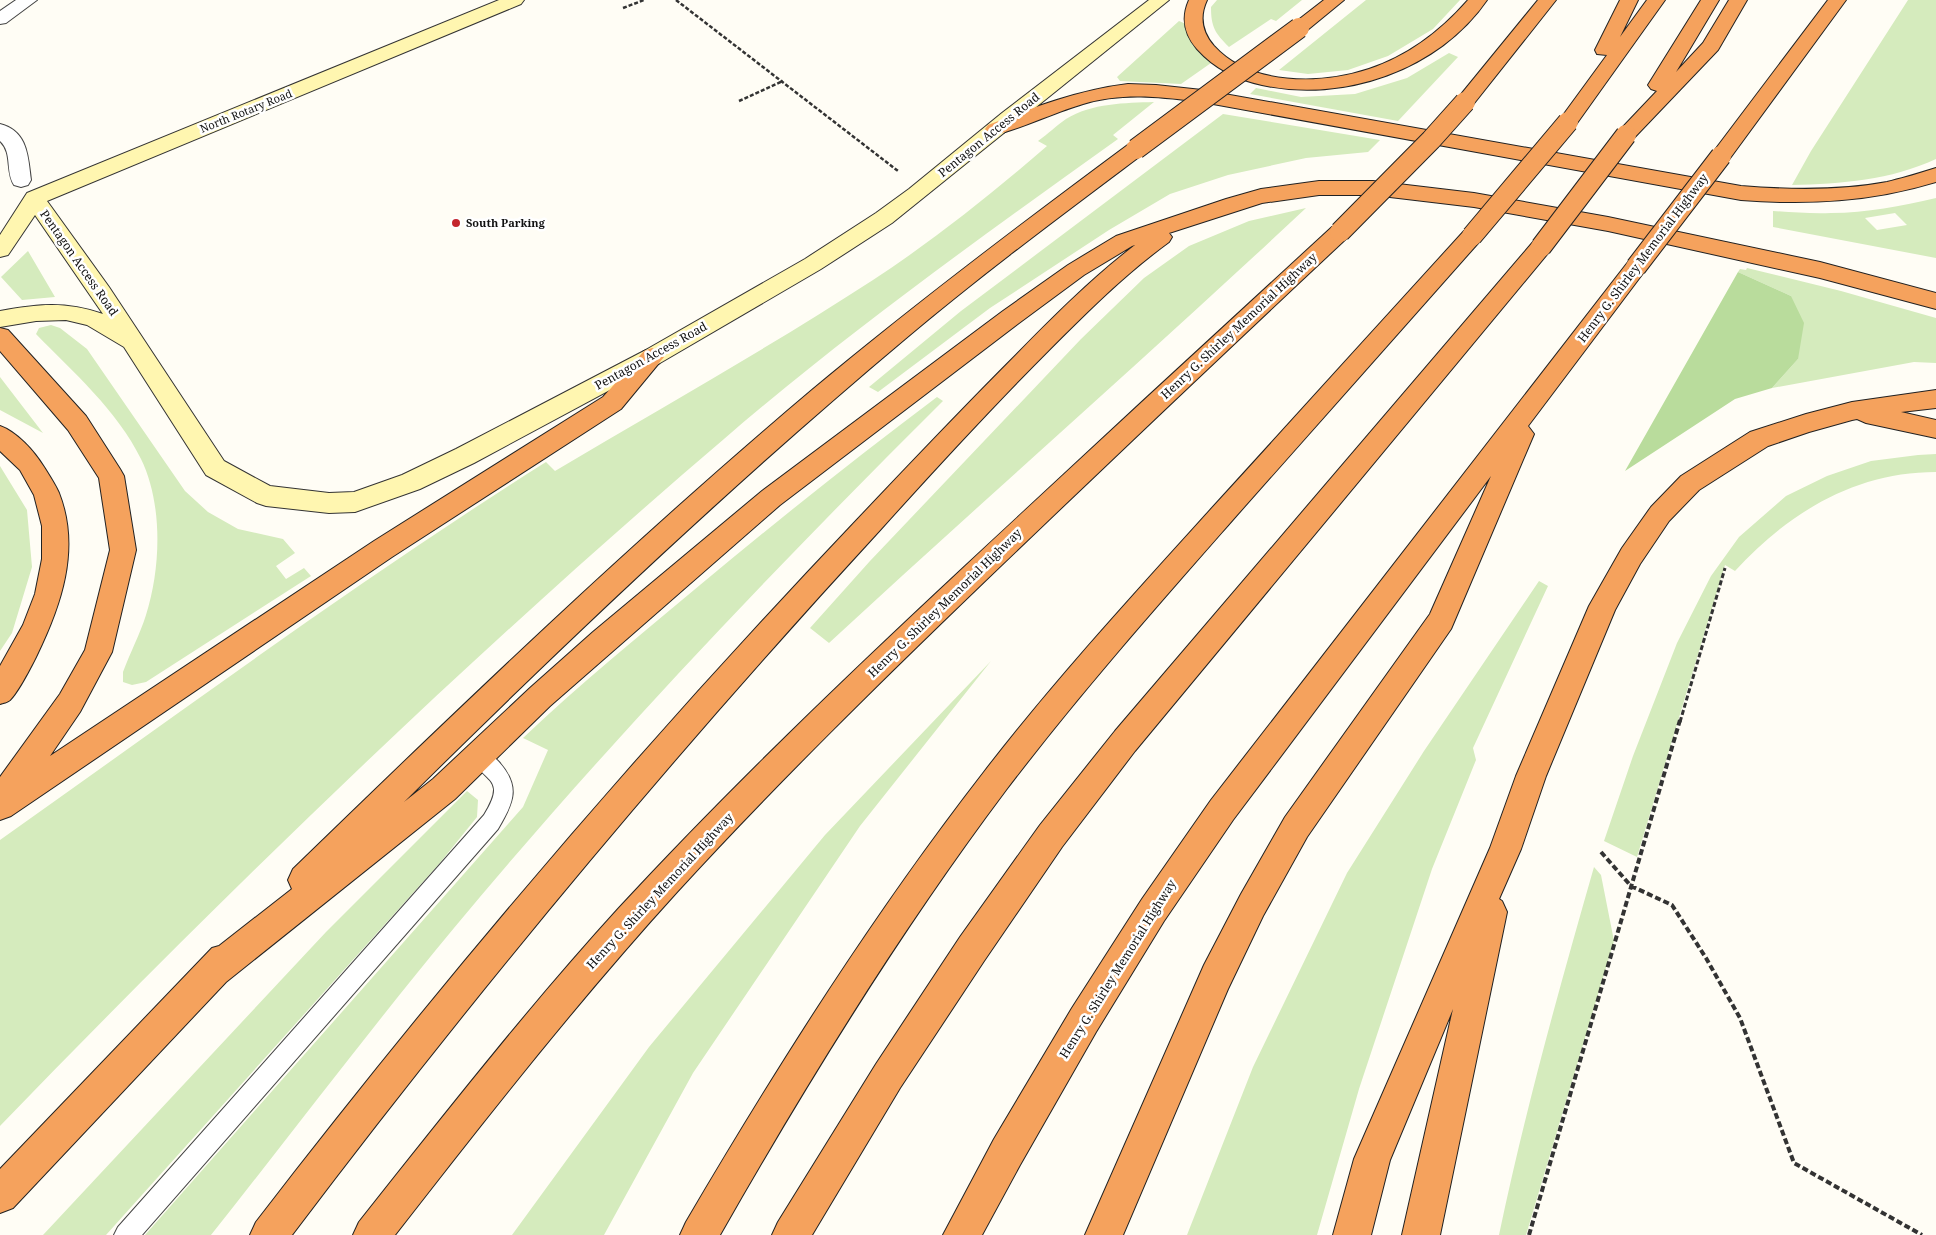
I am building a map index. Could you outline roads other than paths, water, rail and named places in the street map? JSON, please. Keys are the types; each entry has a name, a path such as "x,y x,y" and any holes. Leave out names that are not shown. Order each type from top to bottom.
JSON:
{"highway":[{"path":"1198,0 1193,10 1193,23 1201,42 1216,60 1233,69 1257,77 1295,84 1316,85 1360,78 1407,60 1446,34 1478,0"},
{"path":"0,1195 212,972 488,700 713,492 896,334 975,270 1335,0"},
{"name":"Henry G. Shirley Memorial Highway","path":"372,1235 458,1124 565,995 666,880 759,783 985,564 1340,232 1466,102 1547,0"},
{"path":"1568,122 1629,0"},
{"path":"699,1235 771,1111 853,981 927,873 995,781 1064,694 1138,608 1472,236 1568,122 1656,0"},
{"path":"791,1235 888,1076 972,948 1051,836 1131,734 1541,247 1626,135 1710,0"},
{"path":"1626,135 1711,46 1738,0"},
{"name":"Henry G. Shirley Memorial Highway","path":"962,1235 1006,1152 1084,1020 1154,910 1222,810 1721,156 1837,0"},
{"path":"995,129 1088,96 1127,90 1145,90 1202,96 1741,193 1774,196 1833,197 1894,188 1936,175"},
{"path":"212,972 444,789 589,653 690,565 771,498 932,375 1102,253 1149,231 1233,204 1290,191 1319,188 1373,188 1465,198 1538,210 1820,270 1936,301"},
{"path":"270,1235 327,1158 430,1028 604,819 674,737 829,566 1024,361 1098,289 1150,244 1172,230 1202,215"},
{"path":"1820,270 1936,283"},
{"path":"0,336 77,423 111,476 123,550 98,652 70,703 0,801"},
{"path":"0,806 382,549 612,403 652,357"},
{"path":"1104,1235 1212,985 1252,905 1302,819 1441,620 1540,394"},
{"path":"1352,1235 1372,1159 1505,849 1531,776 1603,606 1630,556 1660,514 1690,483 1759,439 1806,423 1852,411 1936,399"},
{"path":"1852,411 1936,429"},
{"path":"0,436 15,447 39,477 54,511 57,535 56,554 42,614 19,661 0,691"},
{"path":"1421,1235 1505,849"}],"street":[{"path":"0,19 28,0"},
{"name":"North Rotary Road","path":"34,198 515,0"},
{"name":"Pentagon Access Road","path":"0,168 21,180 34,198 62,214 101,293 215,468 266,496 329,503 355,502 411,482 465,456 652,357 813,264 884,218 1160,0"},
{"name":"Pentagon Access Road","path":"0,130 16,145 21,180"},
{"path":"62,214 82,188 101,171"},
{"path":"0,250 18,226 34,198"},
{"name":"Pentagon Access Road","path":"0,319 49,311 71,312 106,324 135,347"}],"lane":[{"path":"126,1235 491,822 502,803 504,785 502,778 479,755"}],"place":[{"name":"South Parking","path":"456,223"}]}
